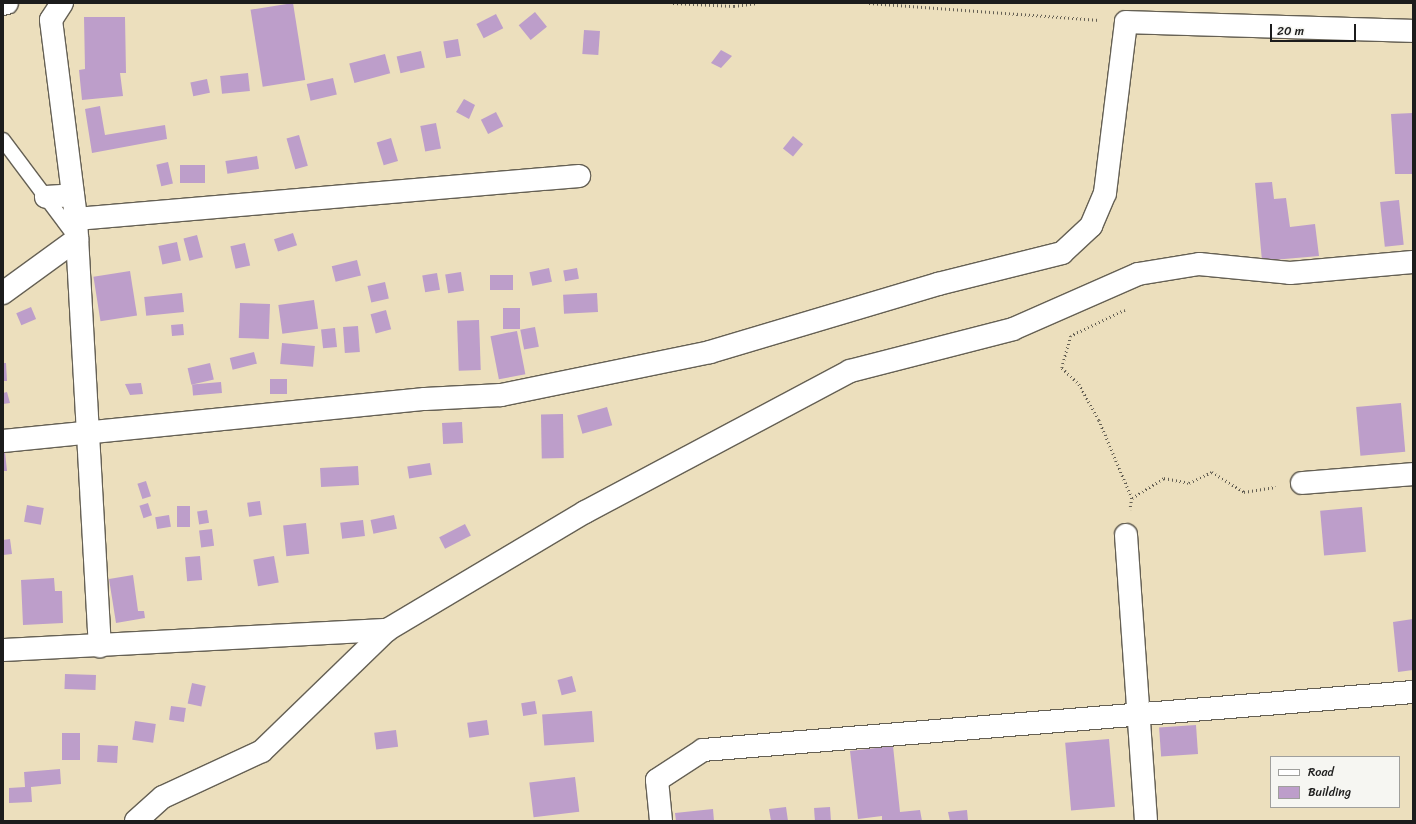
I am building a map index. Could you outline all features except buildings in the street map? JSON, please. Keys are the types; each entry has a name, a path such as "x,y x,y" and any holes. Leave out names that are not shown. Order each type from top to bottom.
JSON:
{"street":[{"path":"3,4 7,3"},
{"path":"62,3 51,20 76,229 90,431 100,646"},
{"path":"3,441 65,437 90,431 425,399 501,395 710,352 938,284 1062,253 1091,226 1105,193 1126,22 1413,31"},
{"path":"3,293 76,229 579,176"},
{"path":"46,197 73,195"},
{"path":"136,821 163,797 262,751 387,630 585,512 850,371 1013,329 1138,274 1199,264 1290,273 1413,262"},
{"path":"1302,483 1413,474"},
{"path":"1126,534 1137,713 1146,821"},
{"path":"3,650 387,630"},
{"path":"661,821 658,780 703,750 1137,713 1413,692"}],"lane":[{"path":"3,140 46,197 76,229"}],"path":[{"path":"673,3 734,6 758,3"},
{"path":"869,3 1126,22"},
{"path":"1126,534 1132,498 1093,408 1080,384 1062,368 1071,336 1131,308"},
{"path":"1132,498 1164,478 1189,483 1212,472 1244,492 1302,483"}]}
